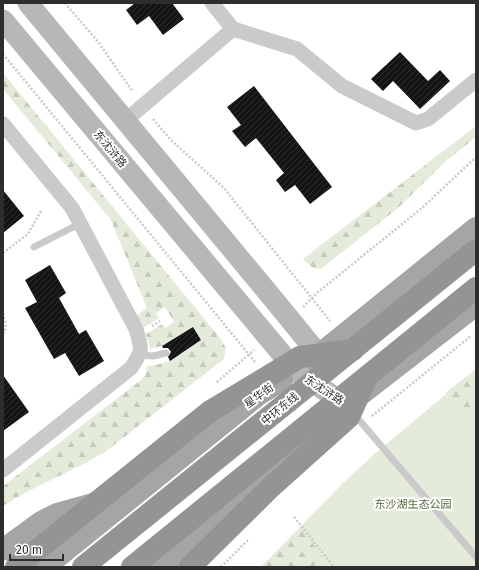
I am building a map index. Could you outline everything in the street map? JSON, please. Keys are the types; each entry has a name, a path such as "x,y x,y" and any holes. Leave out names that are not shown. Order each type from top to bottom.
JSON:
{"highway":[{"name":"中环东线","path":"82,567 348,343 476,250"},
{"path":"132,567 373,378 476,288"},
{"path":"16,567 209,412 300,357 348,343"},
{"path":"190,567 271,486 349,417 373,378"}],"main road":[{"name":"东沈浒路","path":"28,3 319,355 347,405"},
{"name":"东沈浒路","path":"3,20 297,372 347,405"},
{"name":"星华街","path":"45,567 258,395 274,384 297,372 319,355 348,343 476,228"},
{"path":"161,567 347,405 373,378 476,305"},
{"path":"3,550 41,522 57,514 141,489"}],"street":[{"path":"212,3 233,29 297,49 342,86 416,122 428,119 476,80"},
{"path":"126,120 233,29"},
{"path":"3,124 72,208 136,329 140,343 140,355 131,368 3,470"}],"lane":[{"path":"34,247 81,223"},
{"path":"140,355 153,356 166,353"},
{"path":"347,405 476,557"}],"path":[{"path":"65,3 99,43 143,106 171,140 224,188 311,299 348,343"},
{"path":"3,54 274,384"},
{"path":"290,319 311,299 422,208 476,157"},
{"path":"3,253 28,234 42,209"},
{"path":"3,313 6,328 3,335"},
{"path":"211,387 268,338"},
{"path":"373,378 392,400"},
{"path":"294,517 334,567"}],"green space":[{"path":"3,73 220,338 226,348 224,359 105,452 15,498 3,506 3,486 141,380 146,374 147,366 169,360 201,340 193,327 162,346 150,349 146,334 162,324 165,328 174,322 165,307 156,313 159,318 143,328 136,316 147,308 111,220 3,89"},
{"path":"476,126 476,137 446,161 398,208 321,269 313,268 303,259"},
{"name":"东沙湖生态公园","path":"476,369 476,567 261,567 342,484 372,456"},
{"path":"476,369 476,429 445,393"},
{"path":"301,527 330,567 261,567"}],"building":[{"path":"135,3 172,3 184,19 163,35 149,16 137,25 126,10"},
{"path":"400,52 428,81 440,70 450,81 420,109 393,81 383,91 371,79"},
{"path":"254,86 332,187 310,204 295,185 285,192 276,180 284,173 256,138 245,147 232,131 241,125 227,107"},
{"path":"3,190 24,216 3,233"},
{"path":"50,265 66,293 59,298 79,334 86,330 104,361 79,376 65,353 54,359 25,308 37,302 25,280"},
{"path":"193,327 201,340 170,361 168,357 171,352 168,348 163,348 162,346"},
{"path":"3,375 29,412 3,431"}]}
